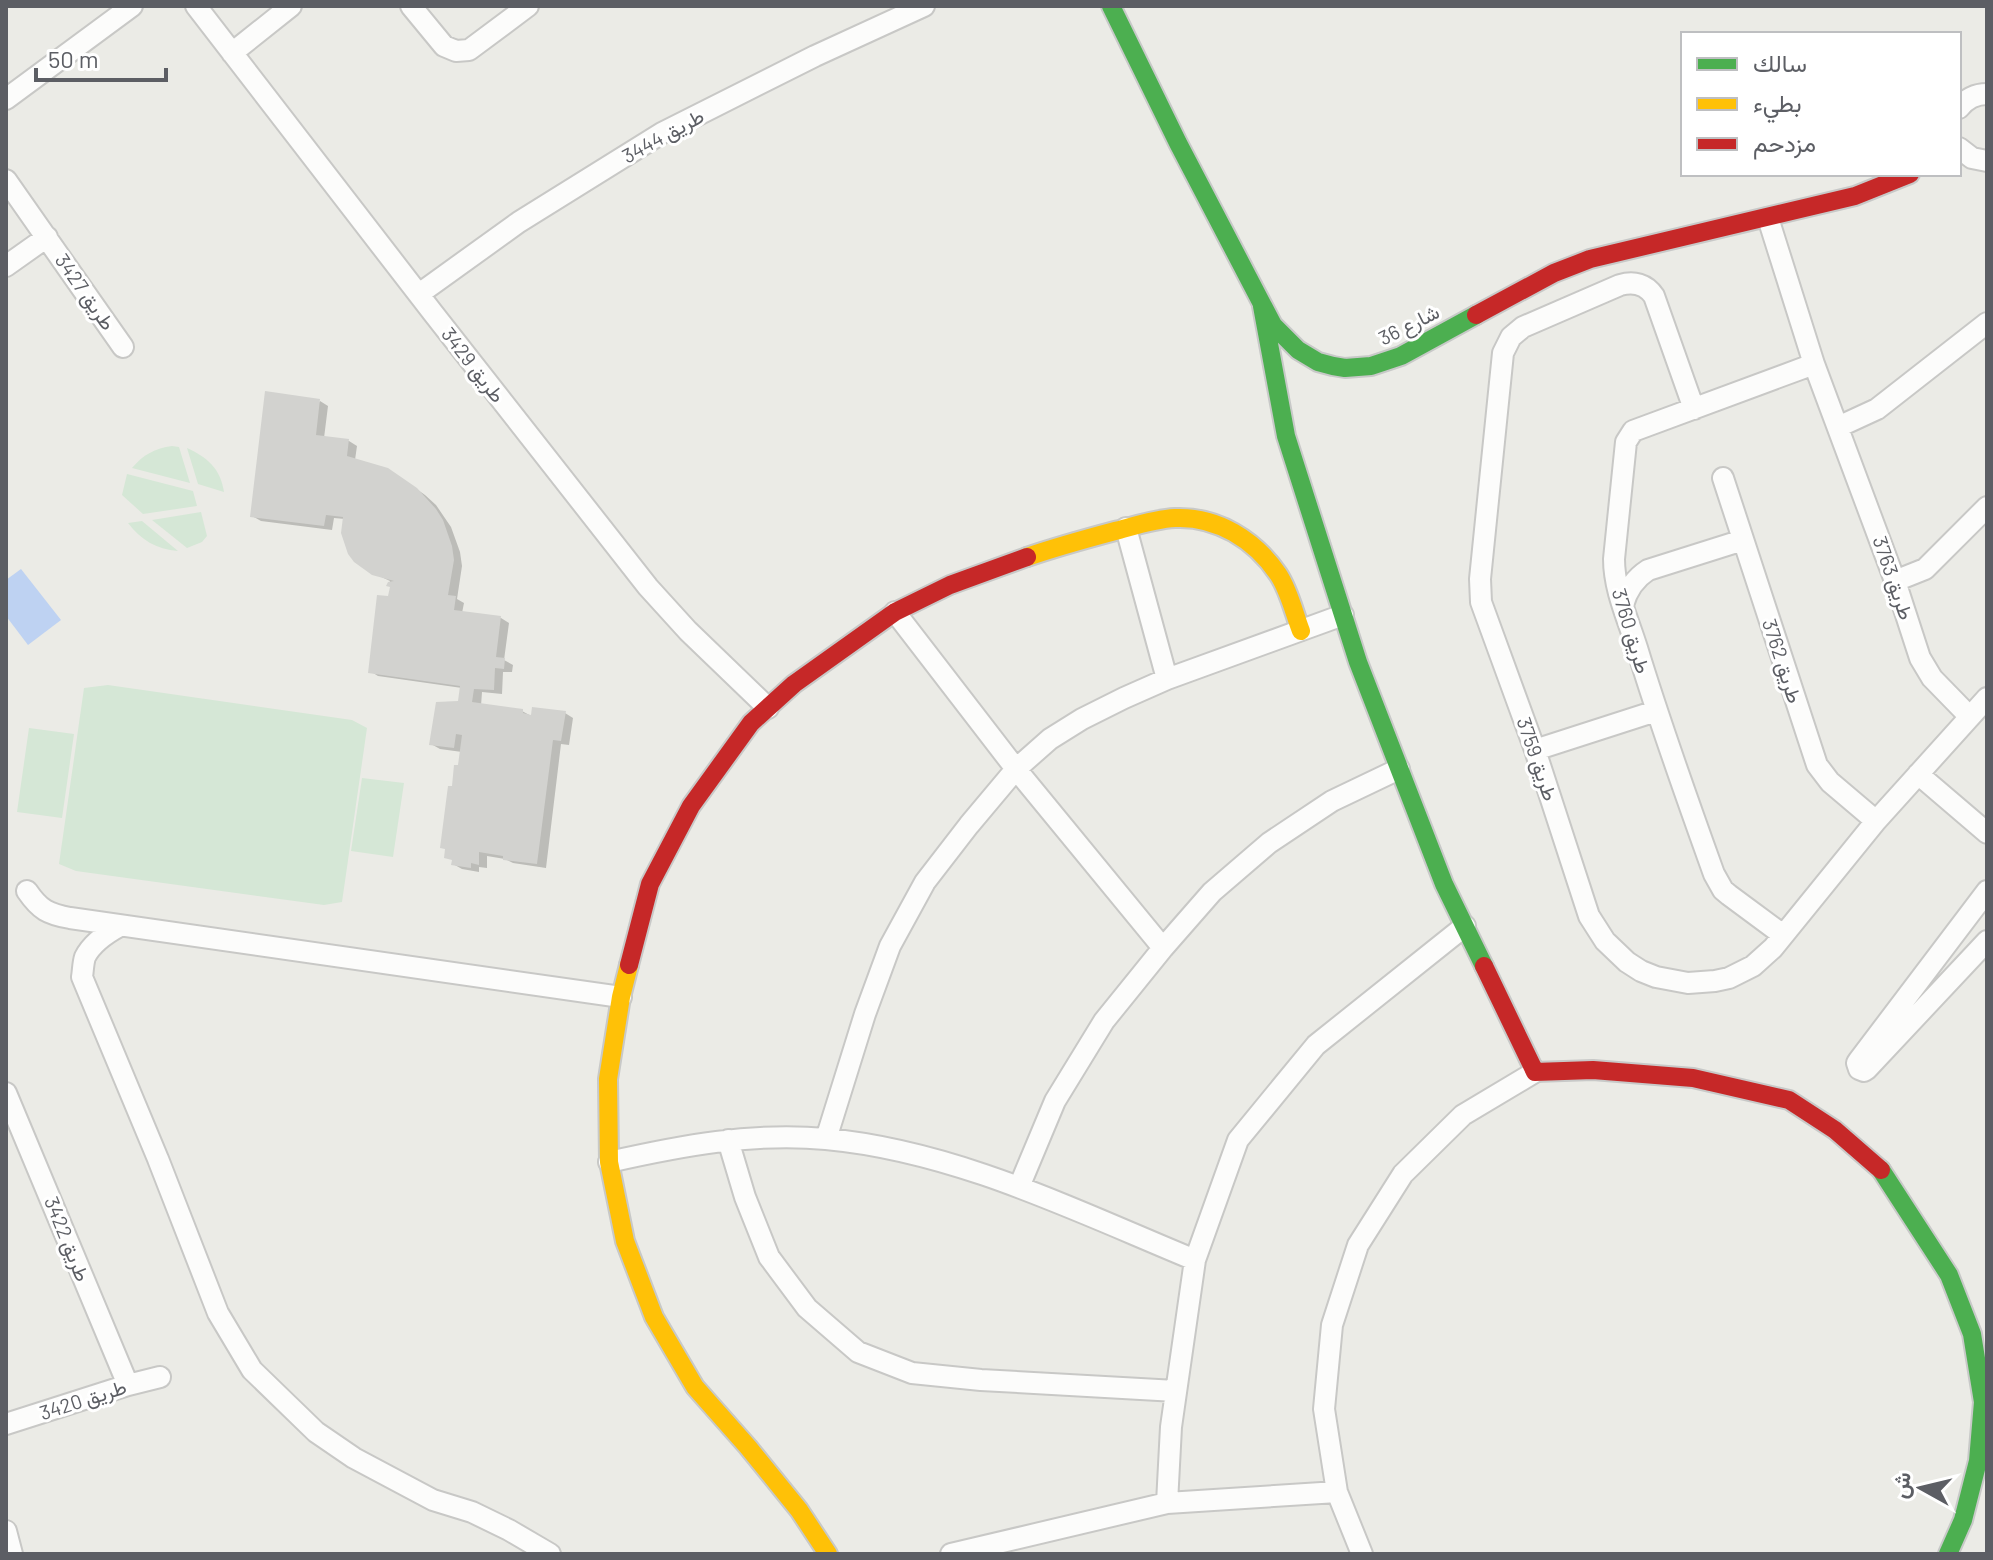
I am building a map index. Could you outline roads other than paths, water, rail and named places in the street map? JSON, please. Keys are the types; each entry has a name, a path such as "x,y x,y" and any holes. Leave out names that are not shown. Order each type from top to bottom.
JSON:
{"street":[{"path":"6,99 132,6"},
{"name":"طريق 3429","path":"196,6 648,587 688,631 768,708"},
{"path":"232,53 291,6"},
{"path":"411,6 444,46 456,51 469,50 528,6"},
{"name":"طريق 3444","path":"419,294 519,222 662,133 815,56 924,6"},
{"name":"شارع 36","path":"1111,6 1273,325 1309,357 1345,368 1371,366 1401,356 1572,265 1855,196 1905,176"},
{"path":"1961,150 1972,158 1987,161"},
{"name":"طريق 3427","path":"6,180 123,347"},
{"name":"طريق 3763","path":"1768,218 1814,364 1895,581 1916,647 1925,668 1939,687 1970,717"},
{"name":"طريق 3427","path":"6,266 47,237"},
{"name":"طريق 3759","path":"1694,409 1654,296 1651,291 1634,283 1620,285 1523,327 1511,337 1501,362 1480,592 1484,613 1535,750 1589,916 1605,941 1627,962 1671,981 1715,981 1753,966 1773,948 1876,821 1987,698"},
{"path":"1262,306 1286,436 1358,662 1444,884 1535,1072"},
{"path":"1838,427 1877,409 1987,323"},
{"name":"طريق 3760","path":"1783,935 1729,895 1718,882 1656,711 1614,570 1629,435 1642,427 1814,364"},
{"name":"طريق 3762","path":"1723,478 1817,765 1830,782 1876,821"},
{"path":"1895,581 1925,569 1987,507"},
{"path":"828,1554 799,1510 695,1387 654,1317 625,1241 609,1162 608,1079 621,997 650,884 691,806 751,723 794,684 895,612 950,585 1007,563 1126,528 1176,518 1207,521 1236,533 1261,552 1280,577 1301,631"},
{"path":"1126,528 1167,679"},
{"path":"1623,605 1634,581 1648,570 1743,540"},
{"path":"1616,549 1630,564 1648,570"},
{"path":"895,612 1016,769 1163,948"},
{"path":"826,1139 890,946 925,882 1016,769 1050,739 1082,719 1167,679 1343,615"},
{"path":"1535,750 1656,711"},
{"path":"1019,1187 1055,1101 1104,1021 1212,892 1269,843 1332,801 1399,769"},
{"path":"1918,774 1987,833"},
{"path":"27,891 42,910 53,915 621,997"},
{"path":"1987,891 1859,1060 1859,1069 1867,1069 1987,941"},
{"path":"120,926 94,945 85,958 82,977 218,1313 252,1370 316,1432 354,1458 433,1500 472,1512 550,1554"},
{"path":"1167,1503 1171,1427 1195,1260 1238,1140 1316,1045 1465,926"},
{"path":"1362,1554 1337,1492 1324,1409 1332,1325 1358,1245 1403,1174 1463,1115 1535,1072 1593,1070 1693,1078 1789,1100 1835,1130 1880,1168 1949,1275 1972,1334 1983,1402 1978,1461 1963,1520 1948,1554"},
{"name":"طريق 3422","path":"6,1093 128,1385"},
{"path":"609,1162 670,1148 728,1140 826,1139 893,1149 960,1166 1019,1187 1195,1260"},
{"path":"728,1140 745,1197 769,1257 807,1308 858,1352 912,1373 1176,1391"},
{"name":"طريق 3420","path":"6,1424 160,1377"},
{"path":"951,1554 1167,1503 1337,1492"},
{"path":"6,1531 12,1554"}],"water":[{"path":"21,569 61,620 28,645 6,616 6,580"}]}
